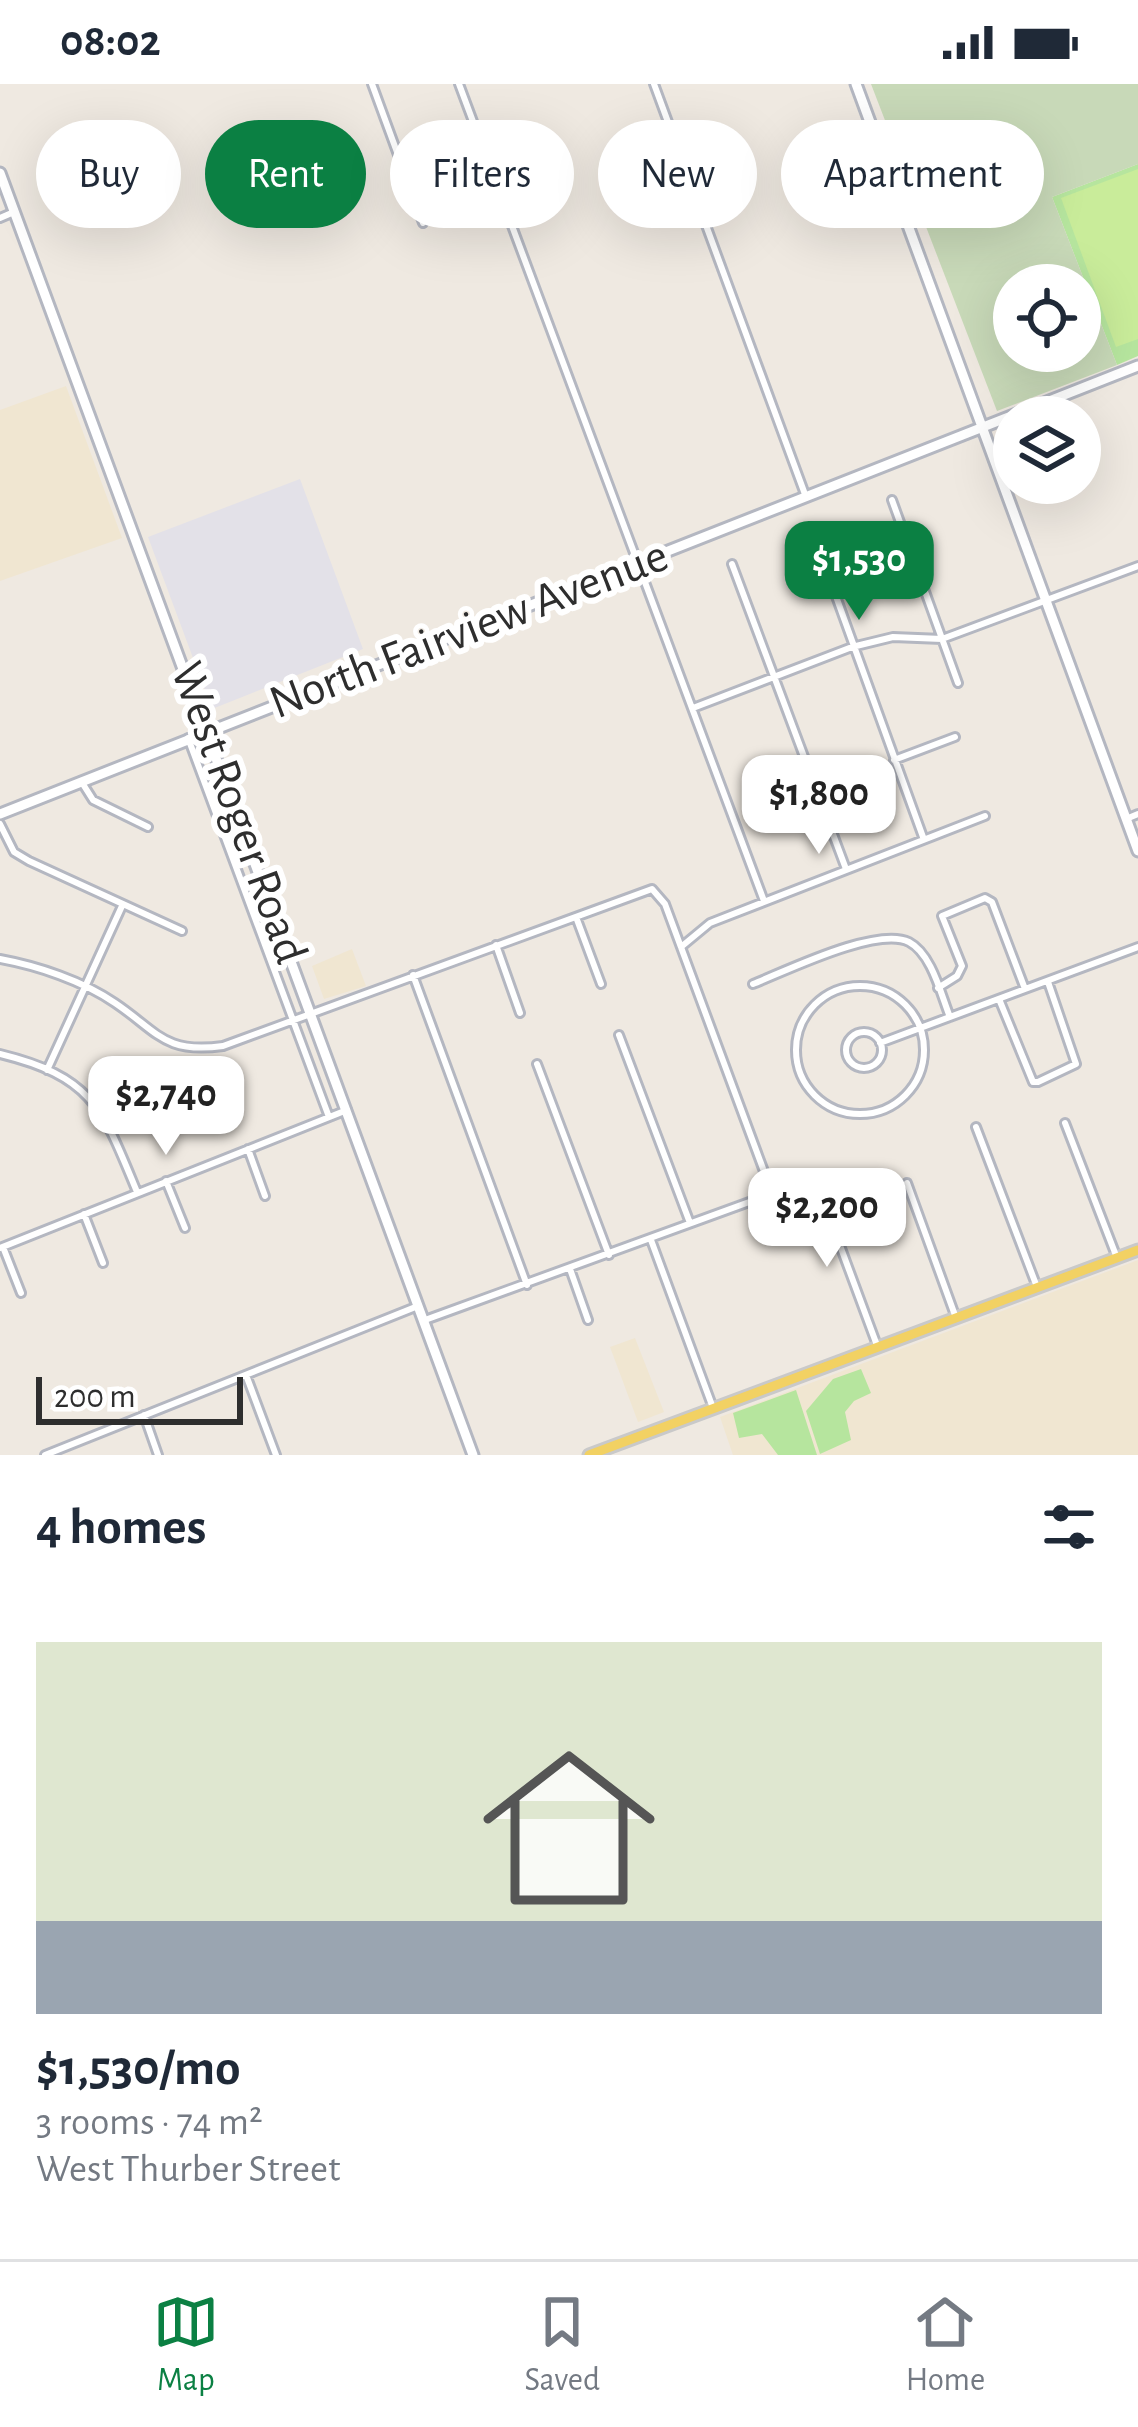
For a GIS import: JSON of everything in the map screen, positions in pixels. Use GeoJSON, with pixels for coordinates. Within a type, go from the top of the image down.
{"type":"FeatureCollection","features":[{"type":"Feature","properties":{"kind":"main road"},"geometry":{"type":"LineString","coordinates":[[589,1455],[1138,1250]]}},
{"type":"Feature","properties":{"kind":"street"},"geometry":{"type":"LineString","coordinates":[[372,84],[390,133]]}},
{"type":"Feature","properties":{"kind":"street"},"geometry":{"type":"LineString","coordinates":[[460,84],[764,901]]}},
{"type":"Feature","properties":{"kind":"street"},"geometry":{"type":"LineString","coordinates":[[654,84],[807,500]]}},
{"type":"Feature","properties":{"kind":"street"},"geometry":{"type":"LineString","coordinates":[[856,84],[1138,851]]}},
{"type":"Feature","properties":{"kind":"street","name":"West Roger Road"},"geometry":{"type":"LineString","coordinates":[[0,173],[473,1455]]}},
{"type":"Feature","properties":{"kind":"street"},"geometry":{"type":"LineString","coordinates":[[0,218],[14,212]]}},
{"type":"Feature","properties":{"kind":"street","name":"North Fairview Avenue"},"geometry":{"type":"LineString","coordinates":[[0,814],[1138,366]]}},
{"type":"Feature","properties":{"kind":"street"},"geometry":{"type":"LineString","coordinates":[[892,500],[958,683]]}},
{"type":"Feature","properties":{"kind":"street"},"geometry":{"type":"LineString","coordinates":[[812,530],[924,839]]}},
{"type":"Feature","properties":{"kind":"street"},"geometry":{"type":"LineString","coordinates":[[732,564],[846,868]]}},
{"type":"Feature","properties":{"kind":"street"},"geometry":{"type":"LineString","coordinates":[[693,708],[852,646],[893,637],[942,639],[1138,566]]}},
{"type":"Feature","properties":{"kind":"street"},"geometry":{"type":"LineString","coordinates":[[894,760],[955,737]]}},
{"type":"Feature","properties":{"kind":"street","name":"West Roger Road"},"geometry":{"type":"LineString","coordinates":[[188,738],[328,1117]]}},
{"type":"Feature","properties":{"kind":"street"},"geometry":{"type":"LineString","coordinates":[[81,781],[93,800],[148,827]]}},
{"type":"Feature","properties":{"kind":"street"},"geometry":{"type":"LineString","coordinates":[[1126,819],[1138,814]]}},
{"type":"Feature","properties":{"kind":"street"},"geometry":{"type":"LineString","coordinates":[[680,947],[710,923],[985,816]]}},
{"type":"Feature","properties":{"kind":"street"},"geometry":{"type":"LineString","coordinates":[[0,824],[14,852],[182,931]]}},
{"type":"Feature","properties":{"kind":"street"},"geometry":{"type":"LineString","coordinates":[[0,959],[84,988],[179,1047],[223,1046],[656,888],[772,1193]]}},
{"type":"Feature","properties":{"kind":"street"},"geometry":{"type":"LineString","coordinates":[[938,988],[957,976],[962,966],[942,916],[985,898],[992,902],[1025,989]]}},
{"type":"Feature","properties":{"kind":"street"},"geometry":{"type":"LineString","coordinates":[[47,1070],[122,906]]}},
{"type":"Feature","properties":{"kind":"street"},"geometry":{"type":"LineString","coordinates":[[575,917],[601,984]]}},
{"type":"Feature","properties":{"kind":"street"},"geometry":{"type":"LineString","coordinates":[[753,984],[886,938],[909,942],[924,958],[950,1017]]}},
{"type":"Feature","properties":{"kind":"street"},"geometry":{"type":"LineString","coordinates":[[496,945],[520,1013]]}},
{"type":"Feature","properties":{"kind":"street"},"geometry":{"type":"LineString","coordinates":[[880,1043],[1138,947]]}},
{"type":"Feature","properties":{"kind":"street"},"geometry":{"type":"LineString","coordinates":[[413,975],[527,1285]]}},
{"type":"Feature","properties":{"kind":"street"},"geometry":{"type":"LineString","coordinates":[[999,999],[1033,1082],[1057,1076],[1076,1060],[1048,981]]}},
{"type":"Feature","properties":{"kind":"street"},"geometry":{"type":"LineString","coordinates":[[851,986],[880,988],[897,996],[921,1027],[924,1060],[918,1077],[908,1093],[884,1110],[866,1114],[836,1110],[814,1096],[802,1077],[797,1037],[804,1019],[831,993],[851,986]]}},
{"type":"Feature","properties":{"kind":"street"},"geometry":{"type":"LineString","coordinates":[[858,1033],[869,1033],[880,1043],[881,1053],[872,1065],[858,1066],[847,1055],[850,1040],[858,1033]]}},
{"type":"Feature","properties":{"kind":"street"},"geometry":{"type":"LineString","coordinates":[[619,1035],[690,1224]]}},
{"type":"Feature","properties":{"kind":"street"},"geometry":{"type":"LineString","coordinates":[[177,1060],[179,1047]]}},
{"type":"Feature","properties":{"kind":"street"},"geometry":{"type":"LineString","coordinates":[[0,1054],[47,1070],[88,1094],[105,1113],[137,1192]]}},
{"type":"Feature","properties":{"kind":"street"},"geometry":{"type":"LineString","coordinates":[[537,1064],[609,1255]]}},
{"type":"Feature","properties":{"kind":"street"},"geometry":{"type":"LineString","coordinates":[[22,1294],[2,1247],[347,1110]]}},
{"type":"Feature","properties":{"kind":"street"},"geometry":{"type":"LineString","coordinates":[[1065,1124],[1117,1258]]}},
{"type":"Feature","properties":{"kind":"street"},"geometry":{"type":"LineString","coordinates":[[976,1127],[1037,1287]]}},
{"type":"Feature","properties":{"kind":"street"},"geometry":{"type":"LineString","coordinates":[[248,1149],[265,1196]]}},
{"type":"Feature","properties":{"kind":"street"},"geometry":{"type":"LineString","coordinates":[[424,1321],[815,1178],[878,1348]]}},
{"type":"Feature","properties":{"kind":"street"},"geometry":{"type":"LineString","coordinates":[[166,1181],[185,1228]]}},
{"type":"Feature","properties":{"kind":"street"},"geometry":{"type":"LineString","coordinates":[[907,1183],[956,1318]]}},
{"type":"Feature","properties":{"kind":"street"},"geometry":{"type":"LineString","coordinates":[[84,1214],[103,1263]]}},
{"type":"Feature","properties":{"kind":"street"},"geometry":{"type":"LineString","coordinates":[[650,1240],[713,1408]]}},
{"type":"Feature","properties":{"kind":"street"},"geometry":{"type":"LineString","coordinates":[[570,1269],[588,1320]]}},
{"type":"Feature","properties":{"kind":"street"},"geometry":{"type":"LineString","coordinates":[[45,1455],[418,1306]]}},
{"type":"Feature","properties":{"kind":"street"},"geometry":{"type":"LineString","coordinates":[[246,1375],[276,1455]]}},
{"type":"Feature","properties":{"kind":"street"},"geometry":{"type":"LineString","coordinates":[[144,1415],[158,1455]]}},
{"type":"Feature","properties":{"kind":"shaded area"},"geometry":{"type":"Polygon","coordinates":[[[66,386],[122,538],[0,581],[0,410],[66,386]]]}},
{"type":"Feature","properties":{"kind":"shaded area"},"geometry":{"type":"Polygon","coordinates":[[[300,479],[363,649],[212,709],[148,537],[300,479]]]}},
{"type":"Feature","properties":{"kind":"shaded area"},"geometry":{"type":"Polygon","coordinates":[[[352,949],[366,986],[324,999],[312,966],[352,949]]]}},
{"type":"Feature","properties":{"kind":"shaded area"},"geometry":{"type":"Polygon","coordinates":[[[1138,1260],[1138,1455],[733,1455],[720,1417],[1138,1260]]]}},
{"type":"Feature","properties":{"kind":"shaded area"},"geometry":{"type":"Polygon","coordinates":[[[635,1338],[664,1412],[638,1422],[610,1347],[635,1338]]]}},
{"type":"Feature","properties":{"kind":"green space"},"geometry":{"type":"Polygon","coordinates":[[[871,84],[1138,84],[1138,164],[1052,197],[1078,264],[993,264],[993,372],[1099,372],[1036,396],[993,396],[993,401],[926,228],[1044,228],[1044,120],[885,120],[871,84]]]}},
{"type":"Feature","properties":{"kind":"green space"},"geometry":{"type":"Polygon","coordinates":[[[1138,164],[1138,356],[1117,365],[1101,324],[1101,264],[1078,264],[1052,197],[1138,164]]]}},
{"type":"Feature","properties":{"kind":"green space"},"geometry":{"type":"Polygon","coordinates":[[[1138,169],[1138,339],[1116,347],[1101,306],[1101,264],[1085,264],[1061,198],[1138,169]]]}},
{"type":"Feature","properties":{"kind":"green space"},"geometry":{"type":"Polygon","coordinates":[[[1101,324],[1117,365],[1101,371],[1101,324]]]}},
{"type":"Feature","properties":{"kind":"green space"},"geometry":{"type":"Polygon","coordinates":[[[861,1369],[871,1393],[845,1412],[851,1440],[820,1454],[806,1411],[833,1379],[861,1369]]]}},
{"type":"Feature","properties":{"kind":"green space"},"geometry":{"type":"Polygon","coordinates":[[[796,1390],[817,1455],[778,1455],[762,1434],[739,1438],[733,1413],[796,1390]]]}}]}
